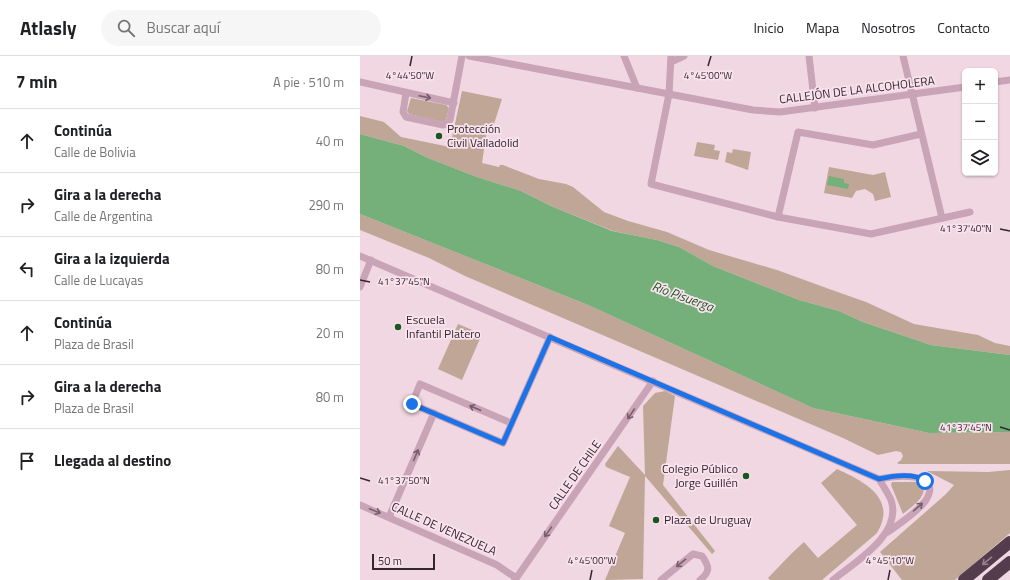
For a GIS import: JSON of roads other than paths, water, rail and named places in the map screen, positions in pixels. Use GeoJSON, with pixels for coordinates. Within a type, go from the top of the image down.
{"type":"FeatureCollection","features":[{"type":"Feature","properties":{"kind":"highway"},"geometry":{"type":"LineString","coordinates":[[964,580],[1010,542]]}},
{"type":"Feature","properties":{"kind":"highway"},"geometry":{"type":"LineString","coordinates":[[988,580],[1010,562]]}},
{"type":"Feature","properties":{"kind":"street"},"geometry":{"type":"LineString","coordinates":[[406,93],[403,112],[406,116],[412,119],[443,125],[447,124],[450,120],[454,103],[462,56]]}},
{"type":"Feature","properties":{"kind":"street","name":"CALLEJÓN DE LA ALCOHOLERA"},"geometry":{"type":"LineString","coordinates":[[469,56],[752,110],[780,112],[962,87]]}},
{"type":"Feature","properties":{"kind":"street"},"geometry":{"type":"LineString","coordinates":[[624,56],[637,88]]}},
{"type":"Feature","properties":{"kind":"street"},"geometry":{"type":"LineString","coordinates":[[684,56],[671,59],[669,94],[651,184],[778,217],[871,234],[970,212]]}},
{"type":"Feature","properties":{"kind":"street"},"geometry":{"type":"LineString","coordinates":[[809,56],[815,108]]}},
{"type":"Feature","properties":{"kind":"street"},"geometry":{"type":"LineString","coordinates":[[903,56],[942,218]]}},
{"type":"Feature","properties":{"kind":"street"},"geometry":{"type":"LineString","coordinates":[[998,82],[1010,80]]}},
{"type":"Feature","properties":{"kind":"street"},"geometry":{"type":"LineString","coordinates":[[360,82],[454,103]]}},
{"type":"Feature","properties":{"kind":"street"},"geometry":{"type":"LineString","coordinates":[[778,217],[798,132],[873,145],[921,134]]}},
{"type":"Feature","properties":{"kind":"street"},"geometry":{"type":"LineString","coordinates":[[360,256],[879,479],[907,476],[920,477],[925,481],[928,488],[925,501],[833,580]]}},
{"type":"Feature","properties":{"kind":"street"},"geometry":{"type":"LineString","coordinates":[[360,287],[371,260]]}},
{"type":"Feature","properties":{"kind":"street"},"geometry":{"type":"LineString","coordinates":[[511,423],[420,384],[412,404],[503,443],[550,337]]}},
{"type":"Feature","properties":{"kind":"street","name":"CALLE DE CHILE"},"geometry":{"type":"LineString","coordinates":[[515,579],[653,382]]}},
{"type":"Feature","properties":{"kind":"street"},"geometry":{"type":"LineString","coordinates":[[389,517],[434,413]]}},
{"type":"Feature","properties":{"kind":"street"},"geometry":{"type":"LineString","coordinates":[[879,479],[891,500],[893,513],[888,532]]}},
{"type":"Feature","properties":{"kind":"street","name":"CALLE DE VENEZUELA"},"geometry":{"type":"LineString","coordinates":[[360,505],[497,565],[515,579]]}},
{"type":"Feature","properties":{"kind":"street"},"geometry":{"type":"LineString","coordinates":[[661,580],[693,554],[702,556],[708,565],[708,570],[700,580]]}},
{"type":"Feature","properties":{"kind":"water","name":"Río Pisuerga"},"geometry":{"type":"Polygon","coordinates":[[[360,134],[404,146],[428,158],[477,177],[521,191],[551,206],[612,231],[657,240],[679,247],[713,266],[799,300],[839,311],[863,322],[931,345],[1010,355],[1010,432],[929,433],[813,408],[588,305],[360,214],[360,134]]]}},
{"type":"Feature","properties":{"kind":"water"},"geometry":{"type":"Polygon","coordinates":[[[829,176],[844,179],[844,183],[849,184],[848,189],[827,185],[829,176]]]}},
{"type":"Feature","properties":{"kind":"place","name":"Protección Civil Valladolid"},"geometry":{"type":"Point","coordinates":[439,136]}},
{"type":"Feature","properties":{"kind":"place","name":"Escuela Infantil Platero"},"geometry":{"type":"Point","coordinates":[398,327]}},
{"type":"Feature","properties":{"kind":"place","name":"Colegio Público Jorge Guillén"},"geometry":{"type":"Point","coordinates":[746,476]}},
{"type":"Feature","properties":{"kind":"place","name":"Plaza de Uruguay"},"geometry":{"type":"Point","coordinates":[656,520]}}]}
